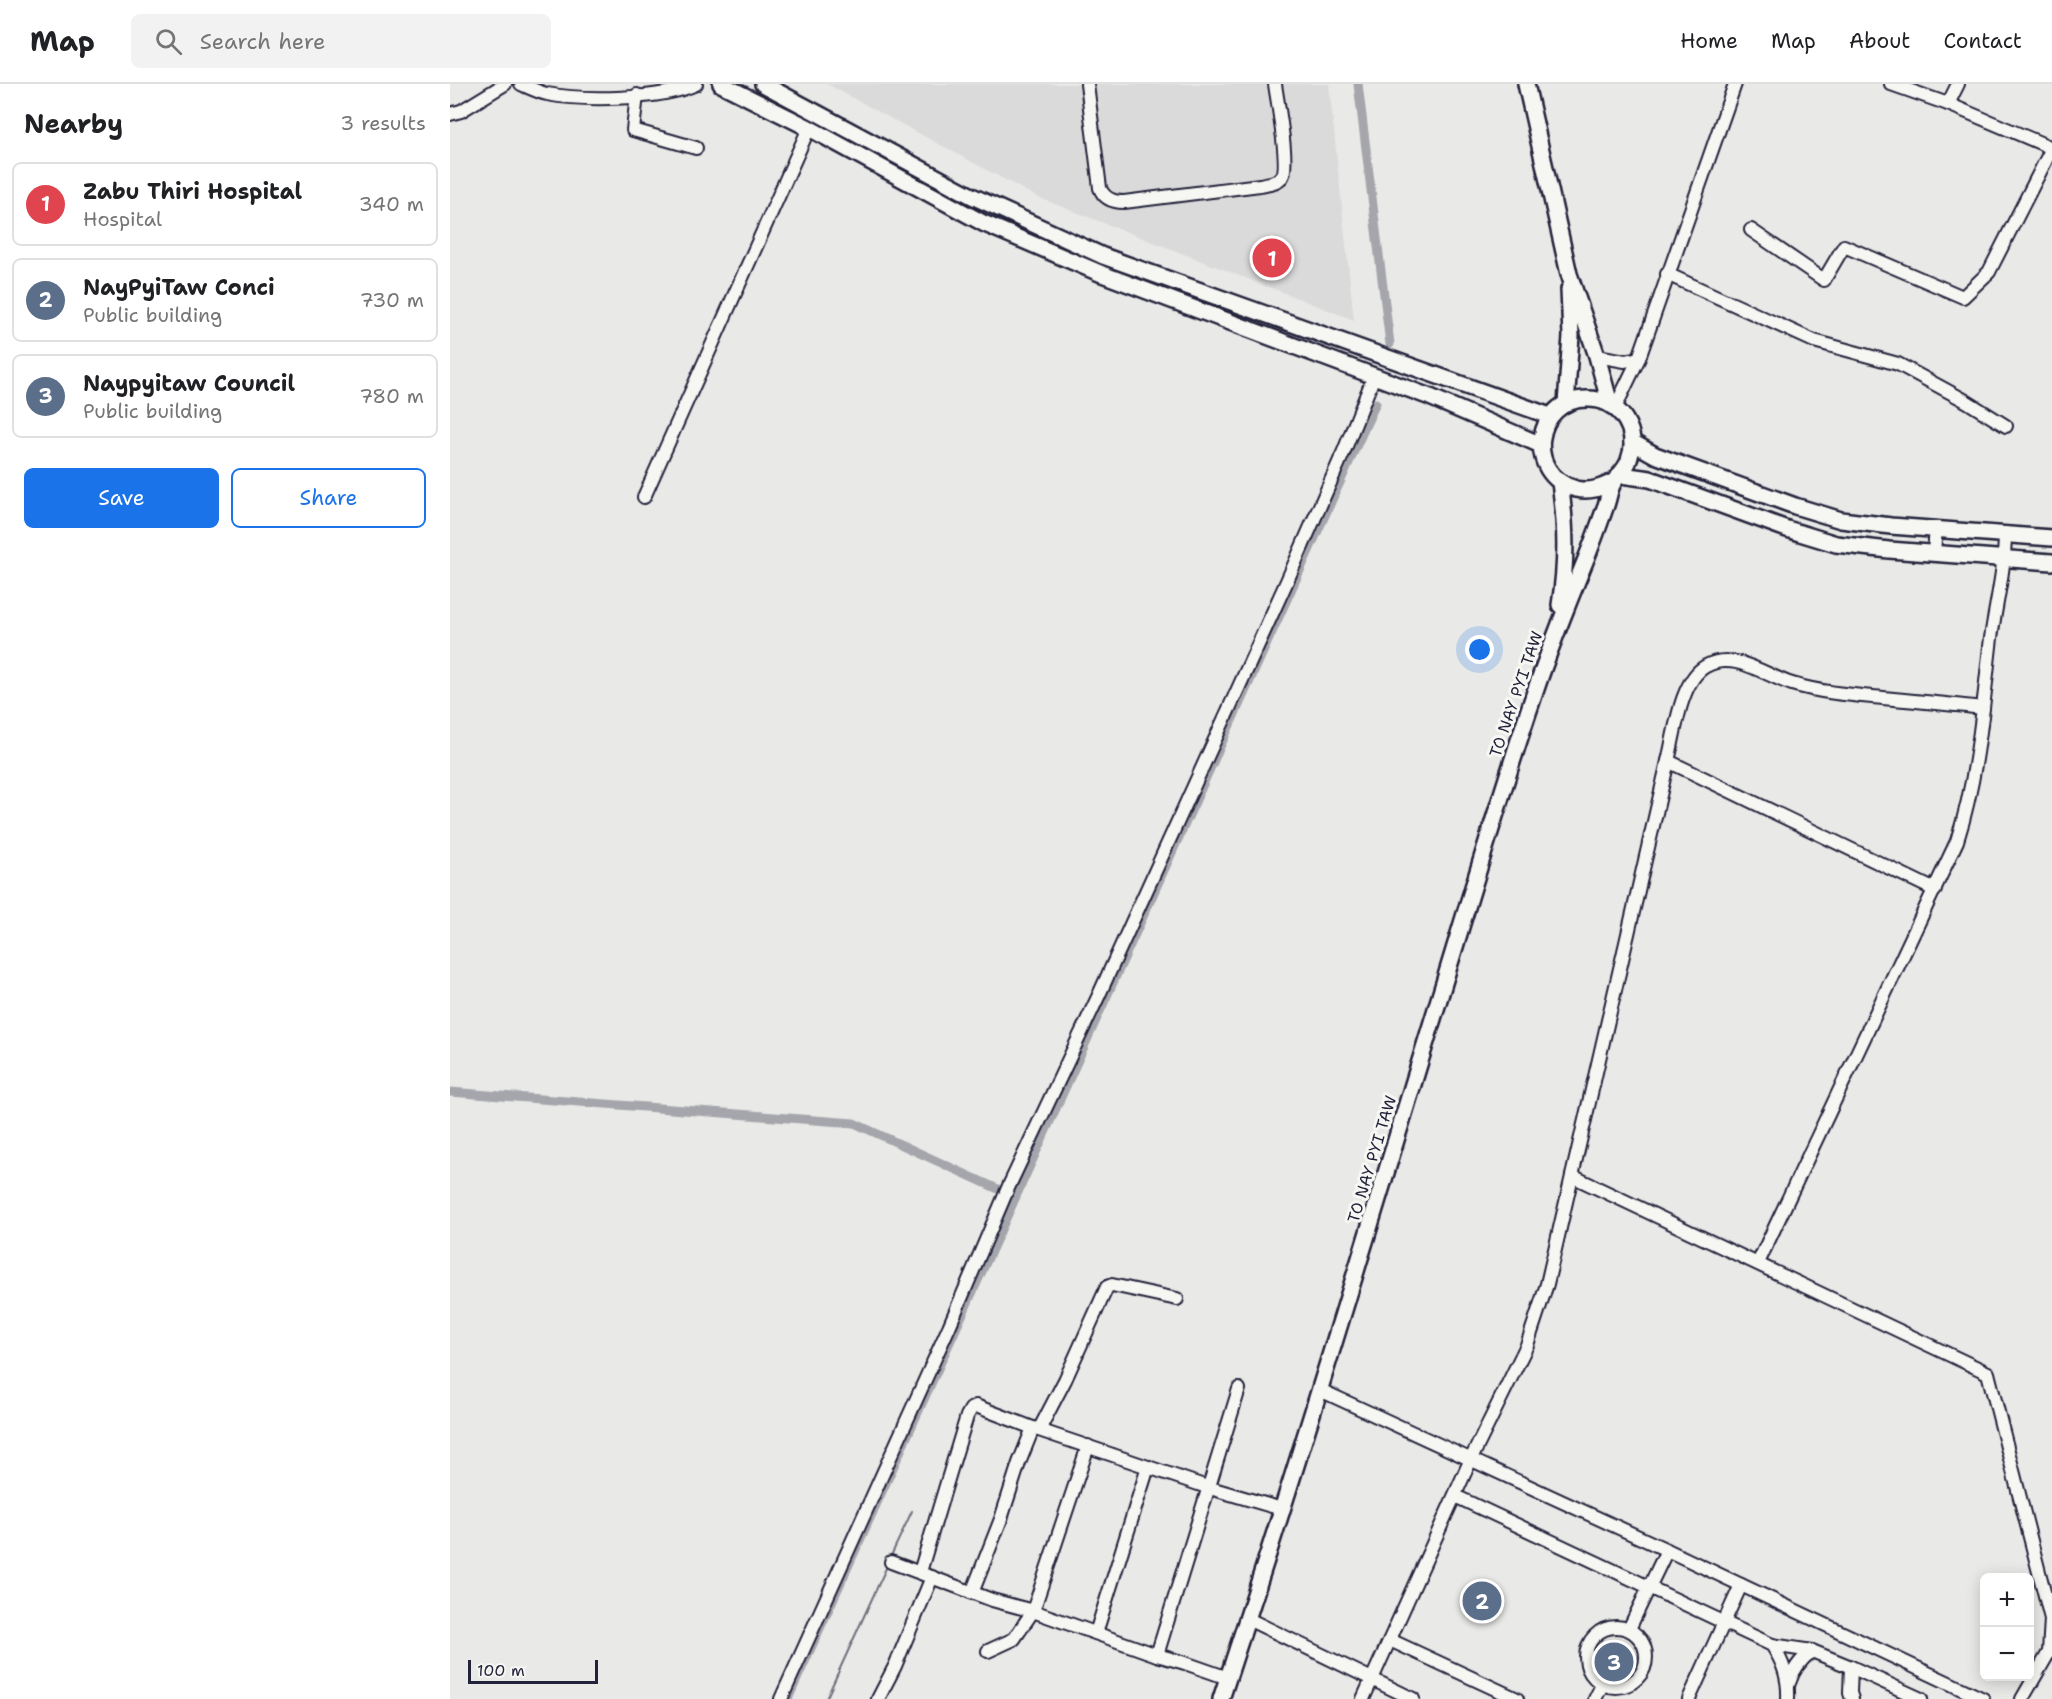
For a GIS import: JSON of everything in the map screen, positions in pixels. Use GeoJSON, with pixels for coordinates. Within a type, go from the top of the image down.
{"type":"FeatureCollection","features":[{"type":"Feature","properties":{"kind":"main road"},"geometry":{"type":"LineString","coordinates":[[721,84],[809,128],[983,223],[1102,274],[1374,376],[1478,417],[1541,445]]}},
{"type":"Feature","properties":{"kind":"main road"},"geometry":{"type":"LineString","coordinates":[[763,84],[972,196],[1103,256],[1550,416]]}},
{"type":"Feature","properties":{"kind":"main road"},"geometry":{"type":"LineString","coordinates":[[1526,84],[1569,273],[1613,406],[1627,422],[1632,442],[1631,454],[1617,478],[1586,560],[1556,629]]}},
{"type":"Feature","properties":{"kind":"main road"},"geometry":{"type":"LineString","coordinates":[[1566,404],[1571,336],[1569,273]]}},
{"type":"Feature","properties":{"kind":"main road"},"geometry":{"type":"LineString","coordinates":[[1613,406],[1594,399],[1580,399],[1566,404],[1550,416],[1544,427],[1541,445],[1546,465],[1560,482],[1572,488],[1586,490],[1600,488],[1617,478],[1650,480],[1836,544],[2052,562]]}},
{"type":"Feature","properties":{"kind":"main road"},"geometry":{"type":"LineString","coordinates":[[1632,442],[1655,455],[1794,506],[1841,520],[2052,538]]}},
{"type":"Feature","properties":{"kind":"main road"},"geometry":{"type":"LineString","coordinates":[[1556,629],[1566,549],[1566,527],[1560,482]]}},
{"type":"Feature","properties":{"kind":"main road","name":"TO NAY PYI TAW"},"geometry":{"type":"LineString","coordinates":[[1221,1699],[1320,1390],[1508,772],[1556,629]]}},
{"type":"Feature","properties":{"kind":"street"},"geometry":{"type":"LineString","coordinates":[[450,114],[461,111],[505,84]]}},
{"type":"Feature","properties":{"kind":"street"},"geometry":{"type":"LineString","coordinates":[[521,84],[548,94],[582,98],[637,95],[681,89],[696,84]]}},
{"type":"Feature","properties":{"kind":"street"},"geometry":{"type":"LineString","coordinates":[[1087,84],[1100,188],[1103,195],[1109,199],[1124,202],[1260,185],[1278,180],[1284,172],[1285,159],[1275,84]]}},
{"type":"Feature","properties":{"kind":"street"},"geometry":{"type":"LineString","coordinates":[[1613,406],[1639,358],[1735,84]]}},
{"type":"Feature","properties":{"kind":"street"},"geometry":{"type":"LineString","coordinates":[[1751,230],[1824,280],[1844,246],[1963,297],[1989,272],[2052,148],[1948,104],[1891,84]]}},
{"type":"Feature","properties":{"kind":"street"},"geometry":{"type":"LineString","coordinates":[[1948,104],[1958,84]]}},
{"type":"Feature","properties":{"kind":"street"},"geometry":{"type":"LineString","coordinates":[[637,95],[633,130],[696,148]]}},
{"type":"Feature","properties":{"kind":"street"},"geometry":{"type":"LineString","coordinates":[[644,497],[809,128]]}},
{"type":"Feature","properties":{"kind":"street"},"geometry":{"type":"LineString","coordinates":[[1667,274],[1814,341],[1898,364],[2006,426]]}},
{"type":"Feature","properties":{"kind":"street"},"geometry":{"type":"LineString","coordinates":[[1597,356],[1625,361],[1639,358]]}},
{"type":"Feature","properties":{"kind":"street"},"geometry":{"type":"LineString","coordinates":[[781,1699],[944,1338],[1007,1191],[1098,997],[1287,580],[1344,451],[1374,376]]}},
{"type":"Feature","properties":{"kind":"street"},"geometry":{"type":"LineString","coordinates":[[1934,552],[1936,528]]}},
{"type":"Feature","properties":{"kind":"street"},"geometry":{"type":"LineString","coordinates":[[1758,1263],[1957,841],[1966,814],[1983,708],[2005,559],[2005,533]]}},
{"type":"Feature","properties":{"kind":"street"},"geometry":{"type":"LineString","coordinates":[[1363,1699],[1471,1460],[1527,1345],[1547,1284],[1668,760],[1685,691],[1693,677],[1704,666],[1717,661],[1743,664],[1790,684],[1822,692],[1983,708]]}},
{"type":"Feature","properties":{"kind":"street"},"geometry":{"type":"LineString","coordinates":[[1668,760],[1935,890]]}},
{"type":"Feature","properties":{"kind":"street"},"geometry":{"type":"LineString","coordinates":[[1572,1176],[1988,1373],[2051,1619],[2049,1652],[2022,1699]]}},
{"type":"Feature","properties":{"kind":"street"},"geometry":{"type":"LineString","coordinates":[[972,1593],[1001,1519],[1019,1462],[1065,1380],[1107,1287],[1112,1285],[1178,1299]]}},
{"type":"Feature","properties":{"kind":"street"},"geometry":{"type":"LineString","coordinates":[[1157,1655],[1239,1389]]}},
{"type":"Feature","properties":{"kind":"street"},"geometry":{"type":"LineString","coordinates":[[1320,1390],[1983,1699]]}},
{"type":"Feature","properties":{"kind":"street"},"geometry":{"type":"LineString","coordinates":[[878,1699],[915,1622],[971,1409],[980,1406],[1036,1429],[1210,1488],[1282,1509]]}},
{"type":"Feature","properties":{"kind":"street"},"geometry":{"type":"LineString","coordinates":[[988,1651],[1014,1639],[1033,1611],[1088,1446]]}},
{"type":"Feature","properties":{"kind":"street"},"geometry":{"type":"LineString","coordinates":[[1096,1633],[1148,1467]]}},
{"type":"Feature","properties":{"kind":"street"},"geometry":{"type":"LineString","coordinates":[[1455,1496],[1772,1645],[1812,1651],[1851,1667],[1899,1695],[1921,1699]]}},
{"type":"Feature","properties":{"kind":"street"},"geometry":{"type":"LineString","coordinates":[[1629,1629],[1667,1550]]}},
{"type":"Feature","properties":{"kind":"street"},"geometry":{"type":"LineString","coordinates":[[891,1562],[972,1593],[1033,1611],[1228,1678]]}},
{"type":"Feature","properties":{"kind":"street"},"geometry":{"type":"LineString","coordinates":[[1689,1699],[1741,1585]]}},
{"type":"Feature","properties":{"kind":"street"},"geometry":{"type":"LineString","coordinates":[[1248,1619],[1413,1699]]}},
{"type":"Feature","properties":{"kind":"street"},"geometry":{"type":"LineString","coordinates":[[1619,1626],[1629,1629],[1637,1634],[1646,1653],[1646,1664],[1641,1675],[1623,1687],[1613,1688],[1602,1685],[1587,1668],[1585,1658],[1587,1647],[1598,1632],[1608,1627],[1619,1626]]}},
{"type":"Feature","properties":{"kind":"street"},"geometry":{"type":"LineString","coordinates":[[1390,1640],[1517,1699]]}},
{"type":"Feature","properties":{"kind":"street"},"geometry":{"type":"LineString","coordinates":[[1772,1645],[1780,1658],[1789,1683]]}},
{"type":"Feature","properties":{"kind":"street"},"geometry":{"type":"LineString","coordinates":[[1788,1699],[1792,1672],[1812,1651]]}},
{"type":"Feature","properties":{"kind":"street"},"geometry":{"type":"LineString","coordinates":[[1851,1667],[1850,1693],[1852,1699]]}},
{"type":"Feature","properties":{"kind":"street"},"geometry":{"type":"LineString","coordinates":[[1595,1699],[1602,1685]]}},
{"type":"Feature","properties":{"kind":"shaded area"},"geometry":{"type":"Polygon","coordinates":[[[827,84],[1329,84],[1354,320],[1037,197],[827,84]]]}},
{"type":"Feature","properties":{"kind":"waterway"},"geometry":{"type":"LineString","coordinates":[[1358,84],[1390,344]]}},
{"type":"Feature","properties":{"kind":"waterway"},"geometry":{"type":"LineString","coordinates":[[788,1699],[1376,403]]}},
{"type":"Feature","properties":{"kind":"waterway"},"geometry":{"type":"LineString","coordinates":[[450,1092],[854,1123],[1011,1195]]}},
{"type":"Feature","properties":{"kind":"waterway"},"geometry":{"type":"LineString","coordinates":[[890,1558],[912,1511]]}},
{"type":"Feature","properties":{"kind":"waterway"},"geometry":{"type":"LineString","coordinates":[[826,1699],[887,1566]]}},
{"type":"Feature","properties":{"kind":"place","name":"Zabu Thiri Hospital"},"geometry":{"type":"Point","coordinates":[1272,258]}},
{"type":"Feature","properties":{"kind":"place","name":"NayPyiTaw Conci"},"geometry":{"type":"Point","coordinates":[1482,1601]}},
{"type":"Feature","properties":{"kind":"place","name":"Naypyitaw Council"},"geometry":{"type":"Point","coordinates":[1614,1662]}}]}
